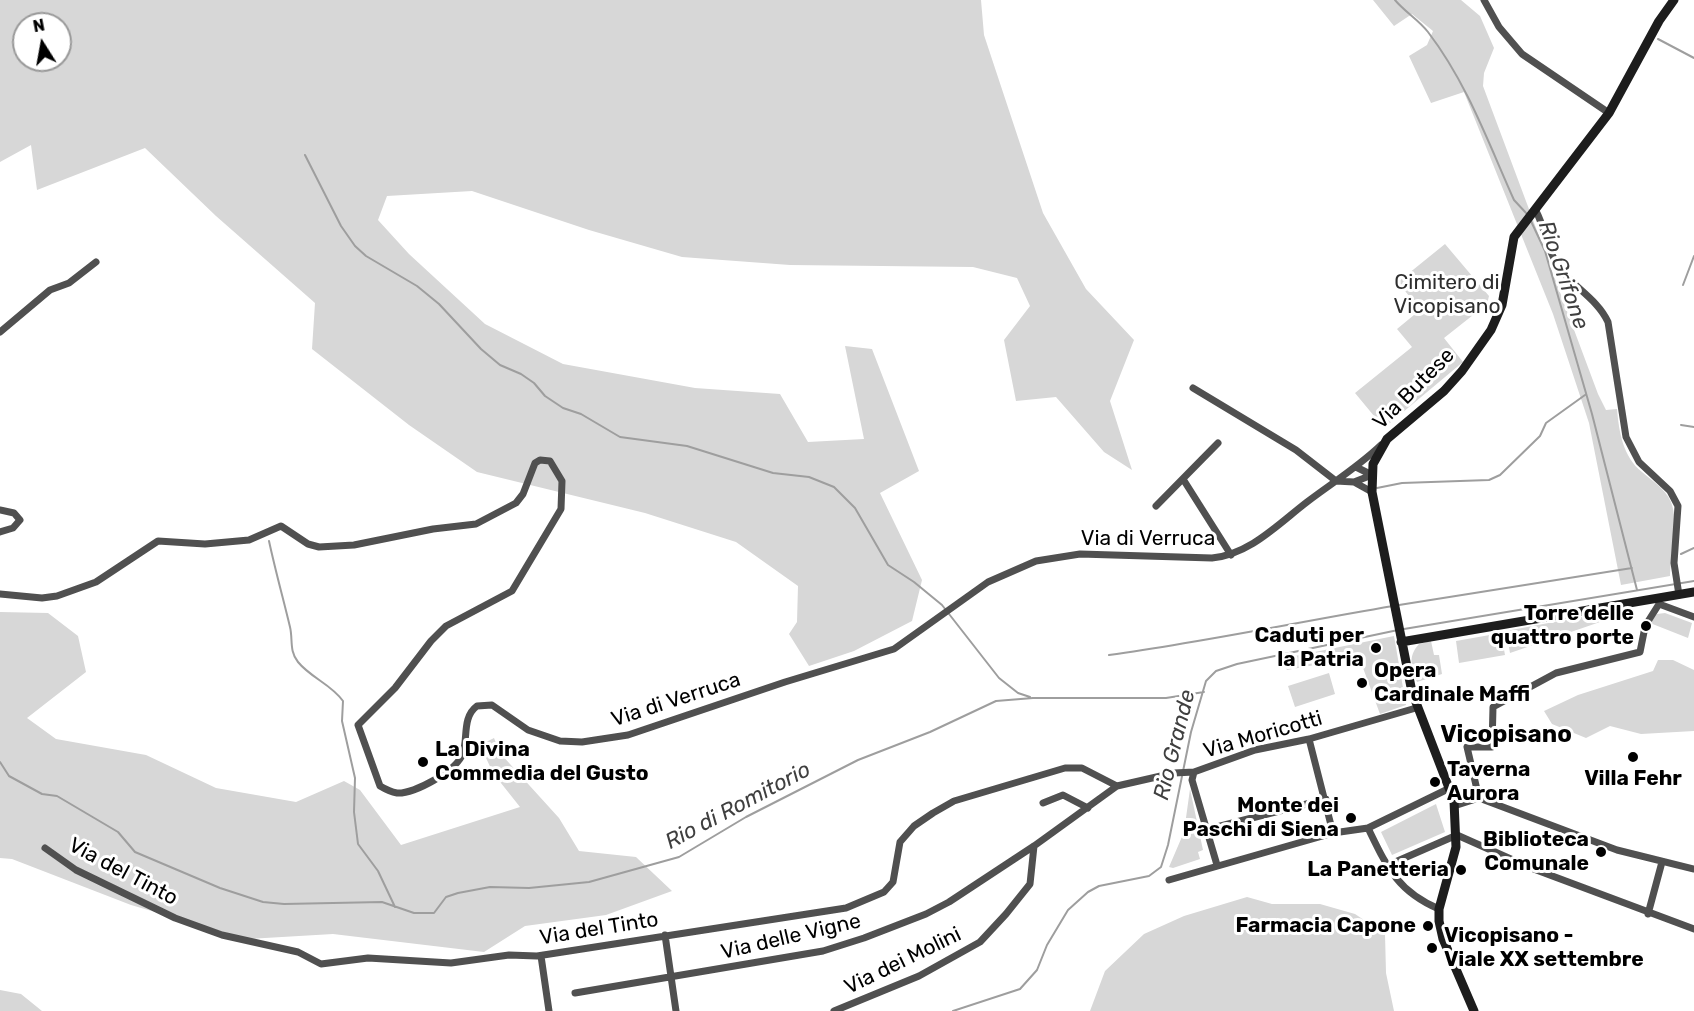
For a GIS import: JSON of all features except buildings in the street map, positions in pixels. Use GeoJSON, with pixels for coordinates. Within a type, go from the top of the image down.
{"type":"FeatureCollection","features":[{"type":"Feature","properties":{"kind":"street"},"geometry":{"type":"LineString","coordinates":[[1484,0],[1499,27],[1522,54],[1609,113]]}},
{"type":"Feature","properties":{"kind":"street","name":"Via Butese"},"geometry":{"type":"LineString","coordinates":[[1439,909],[1454,859],[1457,835],[1454,806],[1450,788],[1416,708],[1400,638],[1372,492],[1372,476],[1377,454],[1387,439],[1444,391],[1491,330],[1502,305],[1513,241],[1609,113],[1659,21],[1674,0]]}},
{"type":"Feature","properties":{"kind":"street"},"geometry":{"type":"LineString","coordinates":[[1536,211],[1544,225],[1552,256],[1561,271],[1599,308],[1608,322],[1626,437],[1639,462],[1671,491],[1678,506],[1676,574],[1678,591]]}},
{"type":"Feature","properties":{"kind":"street"},"geometry":{"type":"LineString","coordinates":[[0,332],[51,290],[69,284],[96,262]]}},
{"type":"Feature","properties":{"kind":"street"},"geometry":{"type":"LineString","coordinates":[[1192,388],[1296,450],[1336,481],[1354,482],[1372,476]]}},
{"type":"Feature","properties":{"kind":"street","name":"Via di Verruca"},"geometry":{"type":"LineString","coordinates":[[0,594],[42,598],[72,591],[113,573],[158,541],[205,544],[249,540],[281,526],[308,544],[333,547],[389,539],[433,529],[476,524],[516,503],[523,494],[535,463],[540,460],[550,461],[560,474],[562,481],[561,509],[532,562],[512,591],[446,626],[430,641],[395,688],[358,725],[380,786],[395,793],[419,788],[458,762],[463,754],[469,715],[477,706],[492,705],[519,725],[548,738],[582,742],[606,739],[650,729],[785,682],[894,649],[998,577],[1048,558],[1080,554],[1196,558],[1231,555],[1254,543],[1356,467],[1387,439]]}},
{"type":"Feature","properties":{"kind":"street"},"geometry":{"type":"LineString","coordinates":[[1156,506],[1218,443]]}},
{"type":"Feature","properties":{"kind":"street"},"geometry":{"type":"LineString","coordinates":[[1356,467],[1372,476]]}},
{"type":"Feature","properties":{"kind":"street"},"geometry":{"type":"LineString","coordinates":[[1183,479],[1231,555]]}},
{"type":"Feature","properties":{"kind":"street"},"geometry":{"type":"LineString","coordinates":[[1354,482],[1372,492]]}},
{"type":"Feature","properties":{"kind":"street"},"geometry":{"type":"LineString","coordinates":[[0,510],[14,513],[20,520],[13,528],[0,532]]}},
{"type":"Feature","properties":{"kind":"street"},"geometry":{"type":"LineString","coordinates":[[1400,638],[1658,601],[1678,591],[1694,592]]}},
{"type":"Feature","properties":{"kind":"street"},"geometry":{"type":"LineString","coordinates":[[1658,601],[1694,617]]}},
{"type":"Feature","properties":{"kind":"street"},"geometry":{"type":"LineString","coordinates":[[1647,623],[1658,601]]}},
{"type":"Feature","properties":{"kind":"street"},"geometry":{"type":"LineString","coordinates":[[1479,798],[1467,747],[1491,747],[1493,707],[1556,673],[1640,652],[1644,632]]}},
{"type":"Feature","properties":{"kind":"street","name":"Via Moricotti"},"geometry":{"type":"LineString","coordinates":[[1117,786],[1176,772],[1192,772],[1255,750],[1309,739],[1416,708]]}},
{"type":"Feature","properties":{"kind":"street"},"geometry":{"type":"LineString","coordinates":[[1309,739],[1333,833]]}},
{"type":"Feature","properties":{"kind":"street","name":"Via del Tinto"},"geometry":{"type":"LineString","coordinates":[[45,848],[76,870],[175,918],[222,935],[298,952],[321,964],[368,958],[451,963],[508,955],[541,956],[846,908],[884,892],[893,882],[900,842],[914,826],[954,801],[1065,768],[1082,768],[1117,786]]}},
{"type":"Feature","properties":{"kind":"street"},"geometry":{"type":"LineString","coordinates":[[1192,772],[1205,830],[1217,866]]}},
{"type":"Feature","properties":{"kind":"street","name":"Via delle Vigne"},"geometry":{"type":"LineString","coordinates":[[575,993],[823,951],[905,924],[949,902],[1034,846],[1117,786]]}},
{"type":"Feature","properties":{"kind":"street"},"geometry":{"type":"LineString","coordinates":[[1169,880],[1333,833],[1368,828],[1450,788]]}},
{"type":"Feature","properties":{"kind":"street"},"geometry":{"type":"LineString","coordinates":[[1043,803],[1063,795],[1088,808]]}},
{"type":"Feature","properties":{"kind":"street"},"geometry":{"type":"LineString","coordinates":[[1454,806],[1479,798],[1596,843],[1662,862],[1694,868]]}},
{"type":"Feature","properties":{"kind":"street"},"geometry":{"type":"LineString","coordinates":[[1205,830],[1326,799]]}},
{"type":"Feature","properties":{"kind":"street"},"geometry":{"type":"LineString","coordinates":[[1368,828],[1386,866],[1411,895],[1439,909],[1443,939],[1474,1011]]}},
{"type":"Feature","properties":{"kind":"street"},"geometry":{"type":"LineString","coordinates":[[1386,866],[1457,835],[1502,856],[1648,914],[1694,929]]}},
{"type":"Feature","properties":{"kind":"street","name":"Via dei Molini"},"geometry":{"type":"LineString","coordinates":[[834,1011],[918,976],[980,942],[1030,884],[1034,846]]}},
{"type":"Feature","properties":{"kind":"street"},"geometry":{"type":"LineString","coordinates":[[1648,914],[1662,862]]}},
{"type":"Feature","properties":{"kind":"street"},"geometry":{"type":"LineString","coordinates":[[665,935],[676,1011]]}},
{"type":"Feature","properties":{"kind":"street"},"geometry":{"type":"LineString","coordinates":[[541,956],[549,1011]]}},
{"type":"Feature","properties":{"kind":"green space"},"geometry":{"type":"Polygon","coordinates":[[[0,0],[981,0],[984,35],[1043,213],[1086,289],[1134,340],[1110,401],[1132,470],[1104,452],[1056,397],[1016,401],[1004,340],[1030,306],[1017,278],[973,267],[790,265],[682,257],[589,230],[472,191],[387,196],[378,220],[409,254],[485,324],[563,364],[695,388],[780,394],[808,442],[864,439],[845,346],[872,349],[919,471],[880,493],[922,580],[912,621],[854,651],[809,666],[789,634],[797,622],[798,586],[736,542],[645,513],[477,472],[409,425],[312,349],[315,303],[216,216],[145,148],[37,190],[31,145],[0,162],[0,0]]]}},
{"type":"Feature","properties":{"kind":"green space"},"geometry":{"type":"Polygon","coordinates":[[[1373,0],[1461,0],[1480,16],[1494,48],[1484,73],[1483,86],[1598,394],[1606,410],[1617,409],[1621,435],[1630,459],[1662,489],[1671,502],[1674,528],[1670,576],[1621,585],[1589,423],[1553,314],[1464,92],[1431,103],[1409,56],[1427,45],[1433,31],[1412,14],[1394,26],[1373,0]]]}},
{"type":"Feature","properties":{"kind":"green space","name":"Cimitero di Vicopisano"},"geometry":{"type":"Polygon","coordinates":[[[1445,244],[1489,296],[1487,304],[1444,338],[1463,362],[1384,428],[1355,393],[1412,347],[1397,329],[1420,310],[1398,282],[1445,244]]]}},
{"type":"Feature","properties":{"kind":"green space"},"geometry":{"type":"Polygon","coordinates":[[[1628,608],[1629,612],[1510,653],[1506,631],[1628,608]]]}},
{"type":"Feature","properties":{"kind":"green space"},"geometry":{"type":"Polygon","coordinates":[[[0,612],[48,613],[78,636],[86,672],[27,718],[56,739],[146,755],[216,788],[296,802],[344,781],[360,790],[401,845],[520,807],[493,773],[480,745],[494,738],[500,753],[559,818],[579,851],[636,857],[672,891],[606,915],[525,926],[484,952],[333,934],[248,939],[131,905],[12,859],[0,858],[0,612]]]}},
{"type":"Feature","properties":{"kind":"green space"},"geometry":{"type":"Polygon","coordinates":[[[1665,613],[1692,623],[1688,638],[1650,623],[1657,614],[1665,613]]]}},
{"type":"Feature","properties":{"kind":"green space"},"geometry":{"type":"Polygon","coordinates":[[[1501,633],[1505,655],[1459,663],[1456,641],[1501,633]]]}},
{"type":"Feature","properties":{"kind":"green space"},"geometry":{"type":"Polygon","coordinates":[[[1394,636],[1406,705],[1380,714],[1359,657],[1287,670],[1280,659],[1394,636]]]}},
{"type":"Feature","properties":{"kind":"green space"},"geometry":{"type":"Polygon","coordinates":[[[1431,641],[1434,655],[1439,655],[1442,674],[1417,682],[1412,667],[1413,653],[1419,644],[1431,641]]]}},
{"type":"Feature","properties":{"kind":"green space"},"geometry":{"type":"Polygon","coordinates":[[[1658,660],[1673,660],[1694,670],[1694,731],[1641,734],[1610,726],[1586,738],[1552,724],[1544,711],[1578,695],[1653,671],[1658,660]]]}},
{"type":"Feature","properties":{"kind":"green space"},"geometry":{"type":"Polygon","coordinates":[[[1329,673],[1335,694],[1295,707],[1288,686],[1329,673]]]}},
{"type":"Feature","properties":{"kind":"green space"},"geometry":{"type":"Polygon","coordinates":[[[1190,789],[1203,850],[1198,852],[1200,859],[1173,868],[1169,867],[1184,832],[1190,789]]]}},
{"type":"Feature","properties":{"kind":"green space"},"geometry":{"type":"Polygon","coordinates":[[[1436,804],[1445,832],[1392,855],[1381,832],[1436,804]]]}},
{"type":"Feature","properties":{"kind":"green space"},"geometry":{"type":"Polygon","coordinates":[[[1247,897],[1272,904],[1320,904],[1355,914],[1385,934],[1386,973],[1394,1011],[1090,1011],[1105,971],[1144,934],[1184,916],[1247,897]]]}},
{"type":"Feature","properties":{"kind":"green space"},"geometry":{"type":"Polygon","coordinates":[[[0,990],[21,994],[42,1011],[0,1011],[0,990]]]}},
{"type":"Feature","properties":{"kind":"waterway","name":"Rio Grifone"},"geometry":{"type":"LineString","coordinates":[[1395,0],[1424,28],[1442,51],[1476,113],[1514,200],[1527,214]]}},
{"type":"Feature","properties":{"kind":"waterway"},"geometry":{"type":"LineString","coordinates":[[1658,39],[1694,58]]}},
{"type":"Feature","properties":{"kind":"waterway"},"geometry":{"type":"LineString","coordinates":[[305,155],[341,226],[355,246],[366,256],[417,286],[439,304],[481,349],[500,365],[521,374],[534,383],[545,396],[563,408],[581,414],[620,437],[687,446],[773,473],[809,477],[834,487],[855,508],[888,565],[914,582],[942,605],[999,678],[1018,693],[1030,697]]}},
{"type":"Feature","properties":{"kind":"waterway","name":"Rio Grifone"},"geometry":{"type":"LineString","coordinates":[[1530,219],[1545,251],[1592,414],[1637,590]]}},
{"type":"Feature","properties":{"kind":"waterway"},"geometry":{"type":"LineString","coordinates":[[1683,285],[1694,256]]}},
{"type":"Feature","properties":{"kind":"waterway"},"geometry":{"type":"LineString","coordinates":[[1377,488],[1402,483],[1489,480],[1500,475],[1540,436],[1546,423],[1585,395]]}},
{"type":"Feature","properties":{"kind":"waterway"},"geometry":{"type":"LineString","coordinates":[[1681,425],[1694,427]]}},
{"type":"Feature","properties":{"kind":"waterway"},"geometry":{"type":"LineString","coordinates":[[269,541],[290,627],[295,658],[303,668],[333,690],[343,701],[342,721],[355,778],[354,812],[358,844],[378,871],[395,907]]}},
{"type":"Feature","properties":{"kind":"waterway"},"geometry":{"type":"LineString","coordinates":[[1681,554],[1694,548]]}},
{"type":"Feature","properties":{"kind":"waterway"},"geometry":{"type":"LineString","coordinates":[[1399,605],[1632,568]]}},
{"type":"Feature","properties":{"kind":"waterway","name":"Rio Grande"},"geometry":{"type":"LineString","coordinates":[[1404,629],[1694,581]]}},
{"type":"Feature","properties":{"kind":"waterway"},"geometry":{"type":"LineString","coordinates":[[1109,655],[1393,606]]}},
{"type":"Feature","properties":{"kind":"waterway","name":"Rio Grande"},"geometry":{"type":"LineString","coordinates":[[953,1011],[1020,989],[1037,970],[1047,945],[1068,910],[1088,892],[1099,886],[1149,876],[1161,867],[1168,845],[1191,732],[1206,681],[1216,671],[1237,664],[1398,630]]}},
{"type":"Feature","properties":{"kind":"waterway","name":"Rio di Romitorio"},"geometry":{"type":"LineString","coordinates":[[0,762],[9,776],[42,794],[57,796],[118,832],[135,852],[220,888],[263,902],[284,904],[382,902],[414,913],[434,913],[446,897],[458,893],[490,887],[529,888],[589,882],[679,857],[746,817],[858,760],[930,732],[996,701],[1033,698],[1166,698],[1204,692]]}},
{"type":"Feature","properties":{"kind":"tunnel"},"geometry":{"type":"LineString","coordinates":[[1646,626],[1650,627]]}},
{"type":"Feature","properties":{"kind":"place","name":"Torre delle quattro porte"},"geometry":{"type":"Point","coordinates":[1646,626]}},
{"type":"Feature","properties":{"kind":"place","name":"Caduti per la Patria"},"geometry":{"type":"Point","coordinates":[1376,648]}},
{"type":"Feature","properties":{"kind":"place","name":"Opera Cardinale Maffi"},"geometry":{"type":"Point","coordinates":[1362,683]}},
{"type":"Feature","properties":{"kind":"place","name":"Villa Fehr"},"geometry":{"type":"Point","coordinates":[1633,757]}},
{"type":"Feature","properties":{"kind":"place","name":"La Divina Commedia del Gusto"},"geometry":{"type":"Point","coordinates":[423,762]}},
{"type":"Feature","properties":{"kind":"place","name":"Taverna Aurora"},"geometry":{"type":"Point","coordinates":[1435,782]}},
{"type":"Feature","properties":{"kind":"place","name":"Monte dei Paschi di Siena"},"geometry":{"type":"Point","coordinates":[1351,818]}},
{"type":"Feature","properties":{"kind":"place","name":"Biblioteca Comunale"},"geometry":{"type":"Point","coordinates":[1601,852]}},
{"type":"Feature","properties":{"kind":"place","name":"La Panetteria"},"geometry":{"type":"Point","coordinates":[1461,870]}},
{"type":"Feature","properties":{"kind":"place","name":"Farmacia Capone"},"geometry":{"type":"Point","coordinates":[1428,926]}},
{"type":"Feature","properties":{"kind":"place","name":"Vicopisano - Viale XX settembre"},"geometry":{"type":"Point","coordinates":[1432,948]}},
{"type":"Feature","properties":{"kind":"district","name":"Vicopisano"},"geometry":{"type":"Point","coordinates":[1506,735]}}]}
